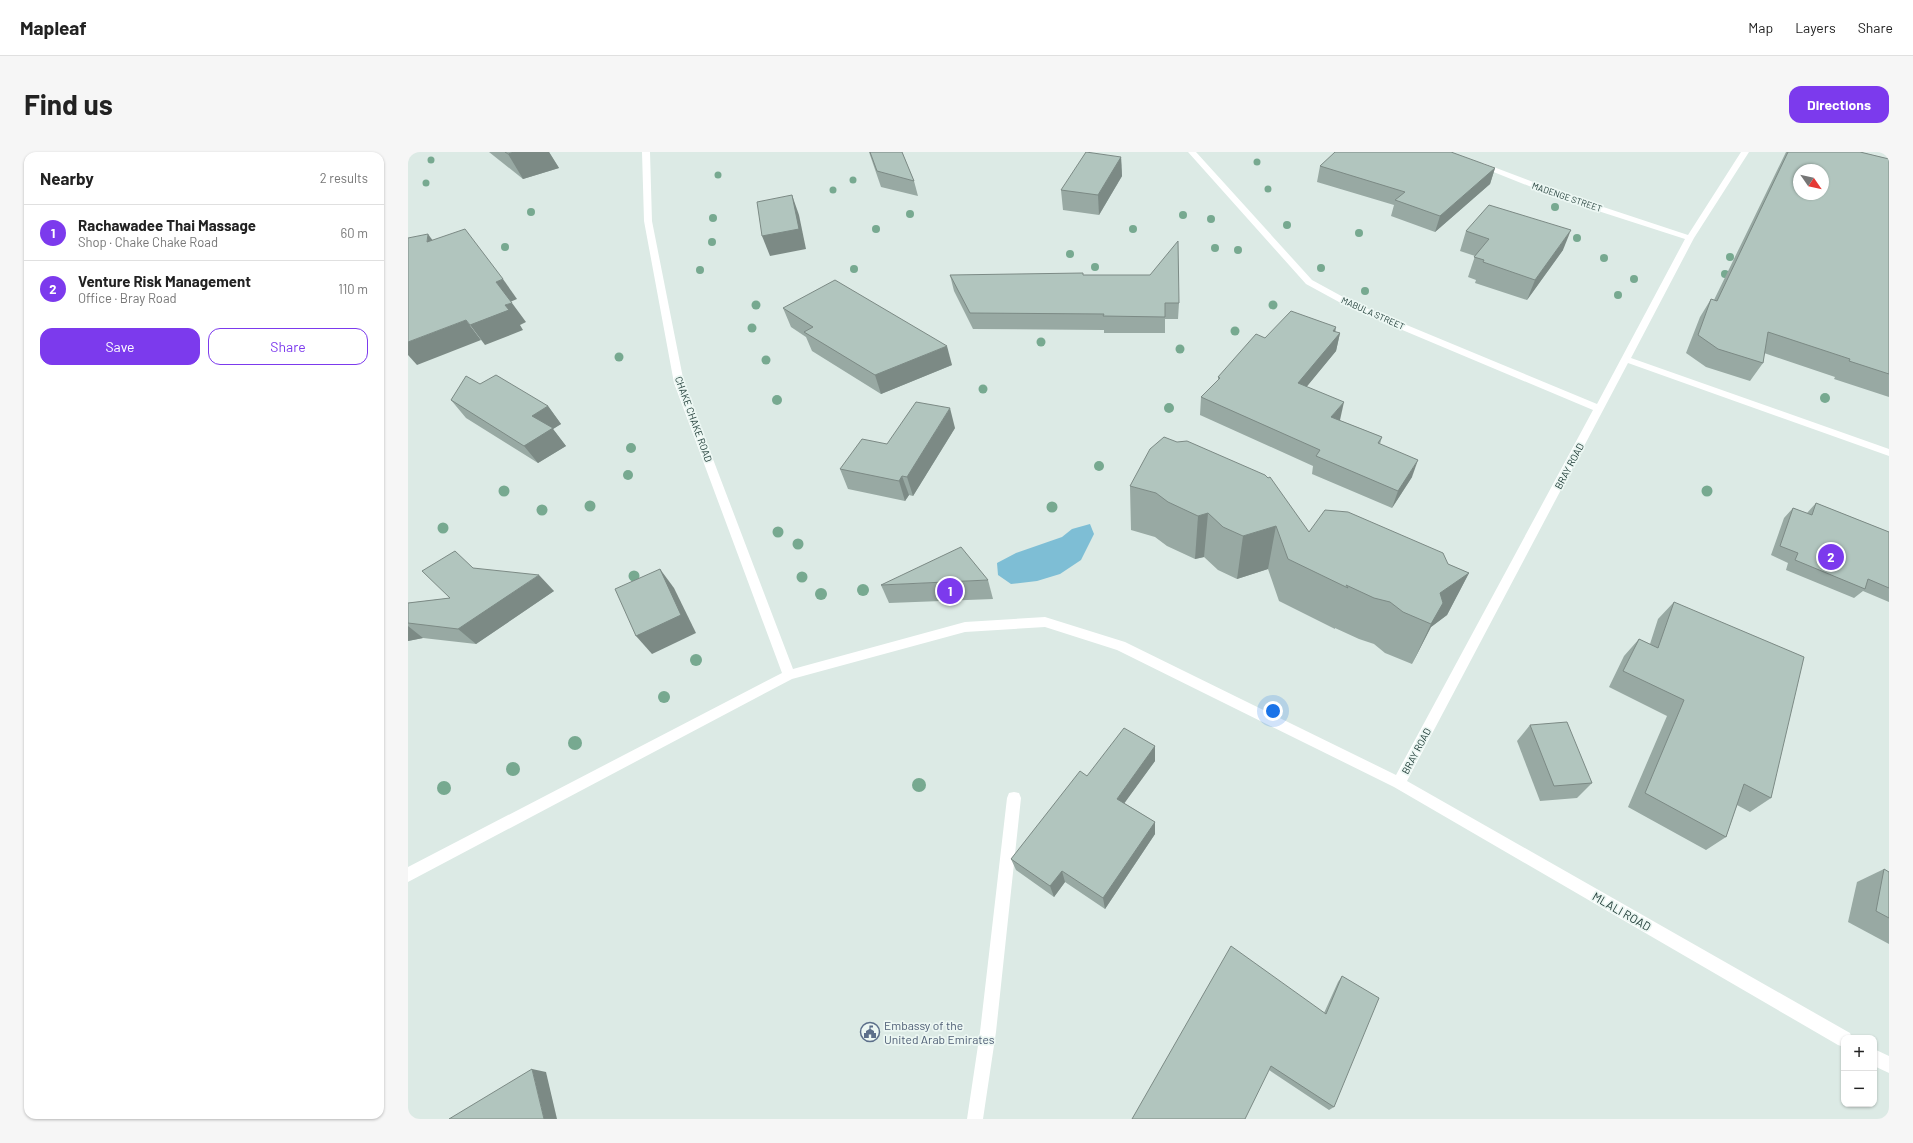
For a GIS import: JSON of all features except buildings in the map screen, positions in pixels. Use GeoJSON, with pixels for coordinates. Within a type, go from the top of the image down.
{"type":"FeatureCollection","features":[{"type":"Feature","properties":{"kind":"street","name":"CHAKE CHAKE ROAD"},"geometry":{"type":"LineString","coordinates":[[646,152],[648,221],[679,383],[789,675]]}},
{"type":"Feature","properties":{"kind":"street","name":"MABULA STREET"},"geometry":{"type":"LineString","coordinates":[[1192,152],[1309,282],[1353,306],[1600,409]]}},
{"type":"Feature","properties":{"kind":"street","name":"BRAY ROAD"},"geometry":{"type":"LineString","coordinates":[[1399,783],[1690,238],[1745,152]]}},
{"type":"Feature","properties":{"kind":"street","name":"MADENGE STREET"},"geometry":{"type":"LineString","coordinates":[[1474,163],[1567,198],[1690,238]]}},
{"type":"Feature","properties":{"kind":"street"},"geometry":{"type":"LineString","coordinates":[[1626,359],[1889,453]]}},
{"type":"Feature","properties":{"kind":"street","name":"MLALI ROAD"},"geometry":{"type":"LineString","coordinates":[[408,875],[789,675],[965,627],[1045,622],[1122,646],[1399,783],[1841,1037]]}},
{"type":"Feature","properties":{"kind":"street"},"geometry":{"type":"LineString","coordinates":[[975,1119],[988,1032],[1014,798]]}},
{"type":"Feature","properties":{"kind":"street"},"geometry":{"type":"LineString","coordinates":[[1877,1059],[1889,1065]]}},
{"type":"Feature","properties":{"kind":"water"},"geometry":{"type":"Polygon","coordinates":[[[1090,524],[1094,534],[1081,560],[1060,574],[1037,581],[1011,584],[998,575],[997,563],[1016,553],[1062,537],[1072,529],[1090,524]]]}},
{"type":"Feature","properties":{"kind":"place","name":"Venture Risk Management"},"geometry":{"type":"Point","coordinates":[1831,557]}},
{"type":"Feature","properties":{"kind":"place","name":"Rachawadee Thai Massage"},"geometry":{"type":"Point","coordinates":[950,591]}},
{"type":"Feature","properties":{"kind":"place","name":"Embassy of the United Arab Emirates"},"geometry":{"type":"Point","coordinates":[870,1032]}}]}
